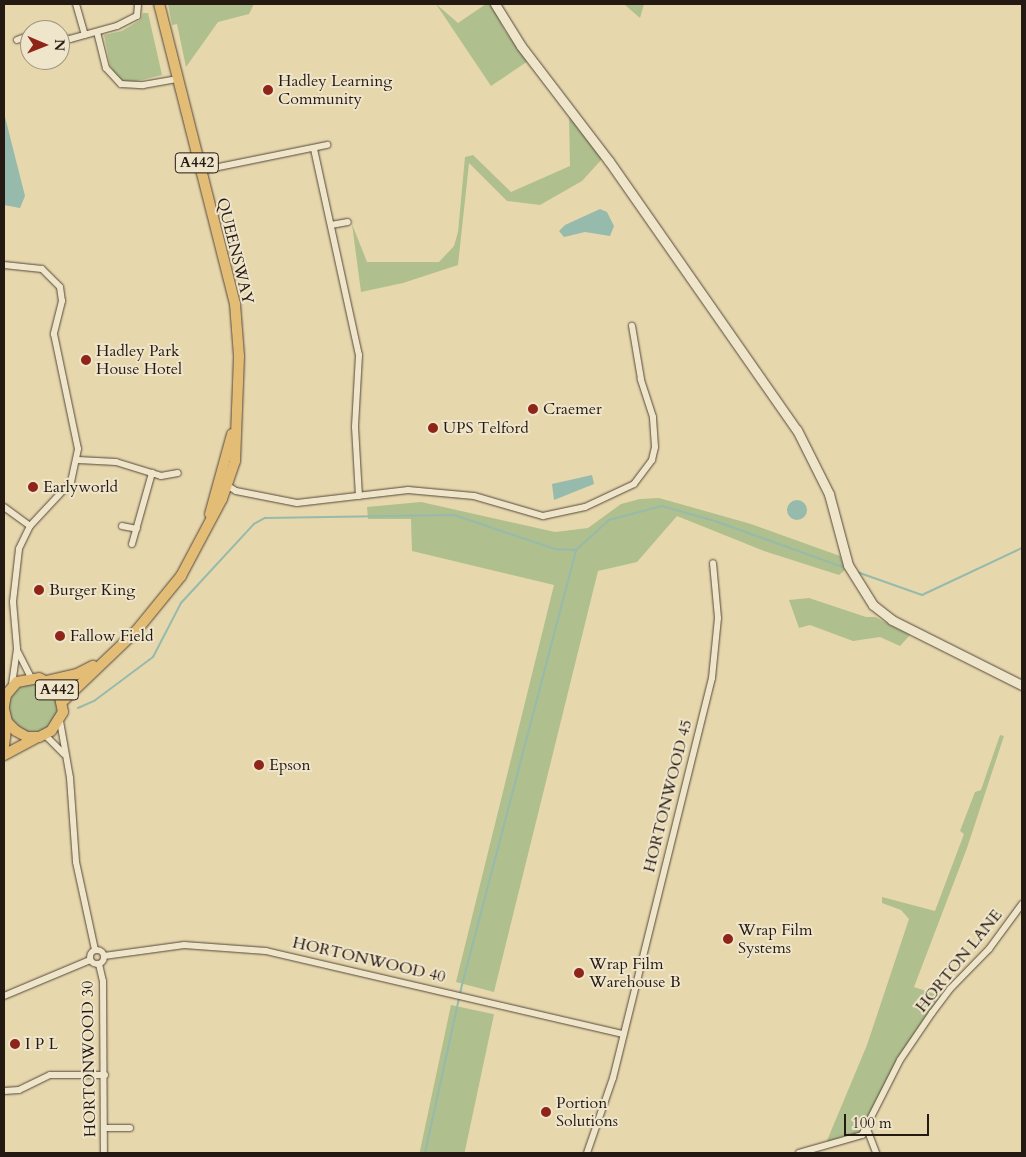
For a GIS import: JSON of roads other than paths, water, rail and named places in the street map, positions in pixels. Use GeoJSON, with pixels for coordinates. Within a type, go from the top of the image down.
{"type":"FeatureCollection","features":[{"type":"Feature","properties":{"kind":"main road","name":"QUEENSWAY"},"geometry":{"type":"LineString","coordinates":[[62,702],[137,630],[166,597],[195,553],[207,529],[223,485],[237,422],[240,356],[235,304],[199,171],[159,4]]}},
{"type":"Feature","properties":{"kind":"main road","name":"QUEENSWAY"},"geometry":{"type":"LineString","coordinates":[[46,681],[77,674],[104,660]]}},
{"type":"Feature","properties":{"kind":"main road","name":"A442"},"geometry":{"type":"LineString","coordinates":[[4,746],[7,722],[4,708],[12,687],[31,678],[46,681],[59,693],[62,702],[60,721],[42,736],[4,755]]}},
{"type":"Feature","properties":{"kind":"main road"},"geometry":{"type":"LineString","coordinates":[[7,722],[16,731],[27,737],[42,736]]}},
{"type":"Feature","properties":{"kind":"street"},"geometry":{"type":"LineString","coordinates":[[76,4],[85,35]]}},
{"type":"Feature","properties":{"kind":"street"},"geometry":{"type":"LineString","coordinates":[[70,37],[97,32],[137,16],[138,4]]}},
{"type":"Feature","properties":{"kind":"street"},"geometry":{"type":"LineString","coordinates":[[495,4],[521,46],[609,162],[797,430],[830,494],[848,565],[873,605],[892,620],[1022,685]]}},
{"type":"Feature","properties":{"kind":"street"},"geometry":{"type":"LineString","coordinates":[[97,32],[106,68],[121,84],[143,85],[176,79]]}},
{"type":"Feature","properties":{"kind":"street"},"geometry":{"type":"LineString","coordinates":[[199,171],[285,152],[314,149],[327,145]]}},
{"type":"Feature","properties":{"kind":"street"},"geometry":{"type":"LineString","coordinates":[[314,149],[359,355],[355,427],[359,496]]}},
{"type":"Feature","properties":{"kind":"street"},"geometry":{"type":"LineString","coordinates":[[332,225],[348,222]]}},
{"type":"Feature","properties":{"kind":"street"},"geometry":{"type":"LineString","coordinates":[[4,265],[42,269],[60,287],[62,301],[54,330],[70,402],[78,460],[65,492],[30,526],[19,549],[15,568],[13,602],[17,649],[12,687]]}},
{"type":"Feature","properties":{"kind":"street"},"geometry":{"type":"LineString","coordinates":[[223,485],[237,486],[247,492],[297,503],[408,490],[474,496],[543,516],[567,513],[634,484],[649,468],[655,438],[632,326]]}},
{"type":"Feature","properties":{"kind":"street"},"geometry":{"type":"LineString","coordinates":[[78,460],[116,462],[170,477],[178,473]]}},
{"type":"Feature","properties":{"kind":"street"},"geometry":{"type":"LineString","coordinates":[[132,544],[152,473]]}},
{"type":"Feature","properties":{"kind":"street"},"geometry":{"type":"LineString","coordinates":[[4,507],[30,526]]}},
{"type":"Feature","properties":{"kind":"street"},"geometry":{"type":"LineString","coordinates":[[122,526],[137,529]]}},
{"type":"Feature","properties":{"kind":"street","name":"HORTONWOOD 45"},"geometry":{"type":"LineString","coordinates":[[587,1153],[624,1034],[712,678],[718,618],[713,563]]}},
{"type":"Feature","properties":{"kind":"street"},"geometry":{"type":"LineString","coordinates":[[17,649],[31,678]]}},
{"type":"Feature","properties":{"kind":"street"},"geometry":{"type":"LineString","coordinates":[[4,996],[90,960],[95,950],[76,856],[70,778],[64,755],[60,721]]}},
{"type":"Feature","properties":{"kind":"street"},"geometry":{"type":"LineString","coordinates":[[42,736],[64,755]]}},
{"type":"Feature","properties":{"kind":"street","name":"HORTON LANE"},"geometry":{"type":"LineString","coordinates":[[867,1129],[900,1060],[950,989],[989,949],[1022,904]]}},
{"type":"Feature","properties":{"kind":"street","name":"HORTONWOOD 40"},"geometry":{"type":"LineString","coordinates":[[104,956],[184,946],[230,946],[316,961],[624,1034]]}},
{"type":"Feature","properties":{"kind":"street"},"geometry":{"type":"LineString","coordinates":[[90,960],[99,964],[104,956],[102,952],[95,950]]}},
{"type":"Feature","properties":{"kind":"street","name":"HORTONWOOD 30"},"geometry":{"type":"LineString","coordinates":[[99,964],[103,981],[104,1153]]}},
{"type":"Feature","properties":{"kind":"street"},"geometry":{"type":"LineString","coordinates":[[4,1091],[18,1090],[50,1075],[105,1075]]}},
{"type":"Feature","properties":{"kind":"street"},"geometry":{"type":"LineString","coordinates":[[105,1128],[130,1128]]}},
{"type":"Feature","properties":{"kind":"street"},"geometry":{"type":"LineString","coordinates":[[799,1153],[845,1142],[862,1135],[867,1129],[876,1153]]}},
{"type":"Feature","properties":{"kind":"waterway"},"geometry":{"type":"LineString","coordinates":[[425,1153],[462,985],[576,550],[609,520],[662,506],[715,521],[843,567]]}},
{"type":"Feature","properties":{"kind":"waterway"},"geometry":{"type":"LineString","coordinates":[[78,708],[94,701],[153,657],[181,603],[254,524],[265,518],[454,515],[555,549],[576,550]]}},
{"type":"Feature","properties":{"kind":"waterway"},"geometry":{"type":"LineString","coordinates":[[857,572],[922,595],[1022,548]]}},
{"type":"Feature","properties":{"kind":"place","name":"Hadley Learning Community"},"geometry":{"type":"Point","coordinates":[268,90]}},
{"type":"Feature","properties":{"kind":"place","name":"Hadley Park House Hotel"},"geometry":{"type":"Point","coordinates":[86,360]}},
{"type":"Feature","properties":{"kind":"place","name":"Craemer"},"geometry":{"type":"Point","coordinates":[533,409]}},
{"type":"Feature","properties":{"kind":"place","name":"UPS Telford"},"geometry":{"type":"Point","coordinates":[433,428]}},
{"type":"Feature","properties":{"kind":"place","name":"Earlyworld"},"geometry":{"type":"Point","coordinates":[33,487]}},
{"type":"Feature","properties":{"kind":"place","name":"Burger King"},"geometry":{"type":"Point","coordinates":[39,590]}},
{"type":"Feature","properties":{"kind":"place","name":"Fallow Field"},"geometry":{"type":"Point","coordinates":[60,636]}},
{"type":"Feature","properties":{"kind":"place","name":"Epson"},"geometry":{"type":"Point","coordinates":[259,765]}},
{"type":"Feature","properties":{"kind":"place","name":"Wrap Film Systems"},"geometry":{"type":"Point","coordinates":[728,939]}},
{"type":"Feature","properties":{"kind":"place","name":"Wrap Film Warehouse B"},"geometry":{"type":"Point","coordinates":[579,973]}},
{"type":"Feature","properties":{"kind":"place","name":"I P L"},"geometry":{"type":"Point","coordinates":[15,1044]}},
{"type":"Feature","properties":{"kind":"place","name":"Portion Solutions"},"geometry":{"type":"Point","coordinates":[546,1112]}}]}
